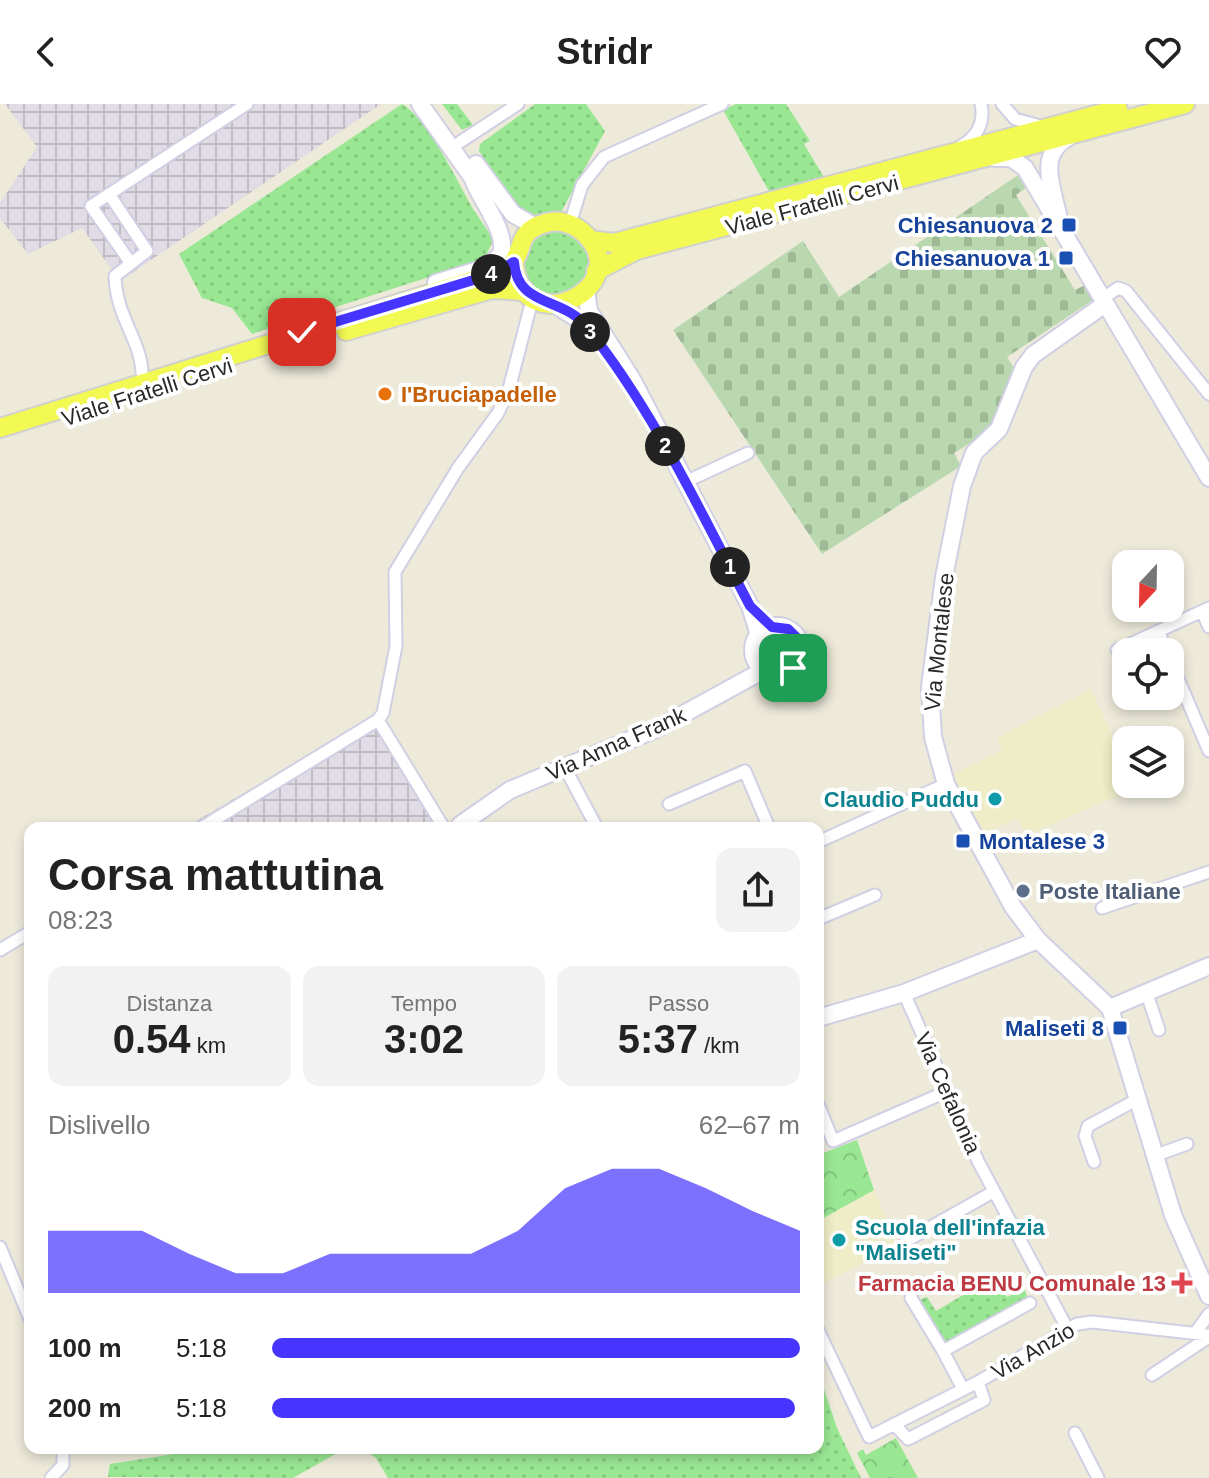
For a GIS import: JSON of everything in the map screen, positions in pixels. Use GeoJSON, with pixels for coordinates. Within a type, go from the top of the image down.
{"type":"FeatureCollection","features":[{"type":"Feature","properties":{"kind":"main road"},"geometry":{"type":"LineString","coordinates":[[1065,130],[1138,104]]}},
{"type":"Feature","properties":{"kind":"main road"},"geometry":{"type":"LineString","coordinates":[[1065,130],[1185,104]]}},
{"type":"Feature","properties":{"kind":"main road","name":"Viale Fratelli Cervi"},"geometry":{"type":"LineString","coordinates":[[590,240],[614,243],[1010,138],[1065,130]]}},
{"type":"Feature","properties":{"kind":"main road","name":"Viale Fratelli Cervi"},"geometry":{"type":"LineString","coordinates":[[596,271],[637,250],[1031,147],[1065,130]]}},
{"type":"Feature","properties":{"kind":"main road"},"geometry":{"type":"LineString","coordinates":[[536,227],[553,222],[570,224],[590,240],[596,255],[596,271],[586,291],[575,300],[554,304]]}},
{"type":"Feature","properties":{"kind":"main road","name":"Viale Fratelli Cervi"},"geometry":{"type":"LineString","coordinates":[[0,428],[490,275],[516,255],[536,227]]}},
{"type":"Feature","properties":{"kind":"main road"},"geometry":{"type":"LineString","coordinates":[[516,255],[517,277],[527,300]]}},
{"type":"Feature","properties":{"kind":"main road","name":"Viale Fratelli Cervi"},"geometry":{"type":"LineString","coordinates":[[0,439],[269,353],[485,291],[554,304]]}},
{"type":"Feature","properties":{"kind":"street"},"geometry":{"type":"LineString","coordinates":[[130,262],[91,206],[247,104]]}},
{"type":"Feature","properties":{"kind":"street"},"geometry":{"type":"LineString","coordinates":[[420,104],[472,177],[509,219],[536,227]]}},
{"type":"Feature","properties":{"kind":"street"},"geometry":{"type":"LineString","coordinates":[[433,104],[509,219],[516,255]]}},
{"type":"Feature","properties":{"kind":"street"},"geometry":{"type":"LineString","coordinates":[[460,142],[518,104]]}},
{"type":"Feature","properties":{"kind":"street"},"geometry":{"type":"LineString","coordinates":[[570,224],[582,185],[604,157],[722,104]]}},
{"type":"Feature","properties":{"kind":"street"},"geometry":{"type":"LineString","coordinates":[[946,155],[975,135],[982,122],[981,104]]}},
{"type":"Feature","properties":{"kind":"street"},"geometry":{"type":"LineString","coordinates":[[1002,104],[1020,122],[1065,130],[1053,147],[1048,163],[1060,224]]}},
{"type":"Feature","properties":{"kind":"street"},"geometry":{"type":"LineString","coordinates":[[989,158],[1018,161],[1060,224],[1209,478]]}},
{"type":"Feature","properties":{"kind":"street"},"geometry":{"type":"LineString","coordinates":[[422,294],[440,281],[490,265],[501,255],[501,231],[481,200],[472,177]]}},
{"type":"Feature","properties":{"kind":"street"},"geometry":{"type":"LineString","coordinates":[[109,194],[147,251],[115,276],[119,310],[142,362],[142,373]]}},
{"type":"Feature","properties":{"kind":"street"},"geometry":{"type":"LineString","coordinates":[[1103,301],[1118,288],[1126,291],[1209,394]]}},
{"type":"Feature","properties":{"kind":"street"},"geometry":{"type":"LineString","coordinates":[[586,291],[589,311],[633,381],[766,631],[759,664],[786,672],[801,655],[795,634],[766,631]]}},
{"type":"Feature","properties":{"kind":"street"},"geometry":{"type":"LineString","coordinates":[[211,822],[378,720],[383,713],[396,646],[395,572],[458,468],[498,413],[509,389],[527,300]]}},
{"type":"Feature","properties":{"kind":"street","name":"Via Montalese"},"geometry":{"type":"LineString","coordinates":[[1103,301],[1033,355],[1024,367],[999,429],[969,463],[944,577],[930,697],[933,737],[946,784],[1013,907],[1038,940],[1110,1008],[1173,1215],[1209,1296]]}},
{"type":"Feature","properties":{"kind":"street"},"geometry":{"type":"LineString","coordinates":[[554,304],[581,321],[641,401]]}},
{"type":"Feature","properties":{"kind":"street"},"geometry":{"type":"LineString","coordinates":[[685,482],[748,453]]}},
{"type":"Feature","properties":{"kind":"street"},"geometry":{"type":"LineString","coordinates":[[1143,638],[1205,609],[1209,627]]}},
{"type":"Feature","properties":{"kind":"street"},"geometry":{"type":"LineString","coordinates":[[1158,631],[1161,638]]}},
{"type":"Feature","properties":{"kind":"street","name":"Via Anna Frank"},"geometry":{"type":"LineString","coordinates":[[460,822],[510,790],[698,708],[742,680],[759,664]]}},
{"type":"Feature","properties":{"kind":"street"},"geometry":{"type":"LineString","coordinates":[[1184,693],[1209,751]]}},
{"type":"Feature","properties":{"kind":"street"},"geometry":{"type":"LineString","coordinates":[[378,720],[450,822]]}},
{"type":"Feature","properties":{"kind":"street"},"geometry":{"type":"LineString","coordinates":[[565,768],[584,797],[594,822]]}},
{"type":"Feature","properties":{"kind":"street"},"geometry":{"type":"LineString","coordinates":[[669,804],[745,771],[766,822]]}},
{"type":"Feature","properties":{"kind":"street"},"geometry":{"type":"LineString","coordinates":[[824,839],[946,784]]}},
{"type":"Feature","properties":{"kind":"street"},"geometry":{"type":"LineString","coordinates":[[481,822],[489,806]]}},
{"type":"Feature","properties":{"kind":"street"},"geometry":{"type":"LineString","coordinates":[[1102,908],[1209,872]]}},
{"type":"Feature","properties":{"kind":"street"},"geometry":{"type":"LineString","coordinates":[[824,916],[875,895]]}},
{"type":"Feature","properties":{"kind":"street"},"geometry":{"type":"LineString","coordinates":[[0,950],[24,936]]}},
{"type":"Feature","properties":{"kind":"street"},"geometry":{"type":"LineString","coordinates":[[824,1016],[904,993],[1038,940]]}},
{"type":"Feature","properties":{"kind":"street"},"geometry":{"type":"LineString","coordinates":[[1110,1008],[1209,966]]}},
{"type":"Feature","properties":{"kind":"street"},"geometry":{"type":"LineString","coordinates":[[1146,991],[1159,1030]]}},
{"type":"Feature","properties":{"kind":"street","name":"Via Cefalonia"},"geometry":{"type":"LineString","coordinates":[[904,993],[993,1192],[1067,1328]]}},
{"type":"Feature","properties":{"kind":"street"},"geometry":{"type":"LineString","coordinates":[[824,1119],[833,1141],[948,1091]]}},
{"type":"Feature","properties":{"kind":"street"},"geometry":{"type":"LineString","coordinates":[[1094,1162],[1085,1136],[1088,1126],[1138,1099]]}},
{"type":"Feature","properties":{"kind":"street"},"geometry":{"type":"LineString","coordinates":[[1154,1156],[1187,1144]]}},
{"type":"Feature","properties":{"kind":"street"},"geometry":{"type":"LineString","coordinates":[[906,1241],[993,1192]]}},
{"type":"Feature","properties":{"kind":"street"},"geometry":{"type":"LineString","coordinates":[[0,1247],[24,1305]]}},
{"type":"Feature","properties":{"kind":"street"},"geometry":{"type":"LineString","coordinates":[[911,1298],[963,1389]]}},
{"type":"Feature","properties":{"kind":"street"},"geometry":{"type":"LineString","coordinates":[[943,1351],[1030,1303]]}},
{"type":"Feature","properties":{"kind":"street"},"geometry":{"type":"LineString","coordinates":[[1196,1332],[1209,1314]]}},
{"type":"Feature","properties":{"kind":"street","name":"Via Anzio"},"geometry":{"type":"LineString","coordinates":[[824,1343],[869,1437],[978,1382],[1067,1328],[1093,1322],[1196,1332],[1209,1336]]}},
{"type":"Feature","properties":{"kind":"street"},"geometry":{"type":"LineString","coordinates":[[1152,1375],[1209,1336]]}},
{"type":"Feature","properties":{"kind":"street"},"geometry":{"type":"LineString","coordinates":[[894,1424],[908,1439],[984,1400],[978,1382]]}},
{"type":"Feature","properties":{"kind":"street"},"geometry":{"type":"LineString","coordinates":[[1075,1433],[1098,1478]]}},
{"type":"Feature","properties":{"kind":"street"},"geometry":{"type":"LineString","coordinates":[[51,1478],[63,1465],[63,1454]]}},
{"type":"Feature","properties":{"kind":"shaded area"},"geometry":{"type":"Polygon","coordinates":[[[5,104],[381,104],[120,281],[82,228],[28,254],[0,218],[0,203],[37,147],[5,104]]]}},
{"type":"Feature","properties":{"kind":"shaded area"},"geometry":{"type":"Polygon","coordinates":[[[1091,689],[1112,734],[1112,798],[1026,836],[1018,818],[978,836],[953,774],[1002,750],[997,738],[1091,689]]]}},
{"type":"Feature","properties":{"kind":"shaded area"},"geometry":{"type":"Polygon","coordinates":[[[380,713],[445,822],[194,822],[380,713]]]}},
{"type":"Feature","properties":{"kind":"shaded area"},"geometry":{"type":"Polygon","coordinates":[[[874,1190],[897,1246],[824,1283],[824,1218],[874,1190]]]}},
{"type":"Feature","properties":{"kind":"green space"},"geometry":{"type":"Polygon","coordinates":[[[402,104],[432,136],[489,232],[493,241],[486,255],[476,262],[252,334],[232,308],[202,298],[179,254],[402,104]]]}},
{"type":"Feature","properties":{"kind":"green space"},"geometry":{"type":"Polygon","coordinates":[[[442,104],[457,104],[473,125],[462,130],[442,104]]]}},
{"type":"Feature","properties":{"kind":"green space"},"geometry":{"type":"Polygon","coordinates":[[[535,104],[586,104],[605,131],[560,214],[534,215],[519,210],[479,151],[480,144],[535,104]]]}},
{"type":"Feature","properties":{"kind":"green space"},"geometry":{"type":"Polygon","coordinates":[[[736,104],[786,104],[810,141],[804,144],[825,179],[770,193],[723,110],[736,104]]]}},
{"type":"Feature","properties":{"kind":"green space"},"geometry":{"type":"Polygon","coordinates":[[[1018,175],[1026,188],[1016,195],[1075,290],[1085,285],[1093,300],[1007,357],[1014,368],[988,432],[954,453],[961,466],[822,554],[673,330],[803,241],[839,297],[1018,175]]]}},
{"type":"Feature","properties":{"kind":"green space"},"geometry":{"type":"Polygon","coordinates":[[[555,230],[568,233],[578,240],[585,250],[588,263],[585,276],[578,286],[568,293],[555,296],[542,293],[532,286],[525,276],[522,263],[525,250],[532,240],[542,233],[555,230]]]}},
{"type":"Feature","properties":{"kind":"green space"},"geometry":{"type":"Polygon","coordinates":[[[857,1140],[874,1190],[824,1218],[824,1153],[857,1140]]]}},
{"type":"Feature","properties":{"kind":"green space"},"geometry":{"type":"Polygon","coordinates":[[[994,1277],[1007,1297],[1024,1289],[1029,1300],[945,1347],[916,1301],[927,1297],[936,1311],[994,1277]]]}},
{"type":"Feature","properties":{"kind":"green space"},"geometry":{"type":"Polygon","coordinates":[[[824,1389],[837,1428],[861,1478],[388,1478],[370,1454],[824,1454],[824,1389]]]}},
{"type":"Feature","properties":{"kind":"green space"},"geometry":{"type":"Polygon","coordinates":[[[896,1438],[918,1478],[870,1478],[857,1453],[863,1449],[866,1455],[896,1438]]]}},
{"type":"Feature","properties":{"kind":"green space"},"geometry":{"type":"Polygon","coordinates":[[[174,1454],[335,1454],[293,1478],[108,1477],[110,1464],[174,1454]]]}},
{"type":"Feature","properties":{"kind":"place","name":"Chiesanuova 2"},"geometry":{"type":"Point","coordinates":[1069,225]}},
{"type":"Feature","properties":{"kind":"place","name":"Chiesanuova 1"},"geometry":{"type":"Point","coordinates":[1066,258]}},
{"type":"Feature","properties":{"kind":"place","name":"I'Bruciapadelle"},"geometry":{"type":"Point","coordinates":[385,394]}},
{"type":"Feature","properties":{"kind":"place","name":"Claudio Puddu"},"geometry":{"type":"Point","coordinates":[995,799]}},
{"type":"Feature","properties":{"kind":"place","name":"Montalese 3"},"geometry":{"type":"Point","coordinates":[963,841]}},
{"type":"Feature","properties":{"kind":"place","name":"Poste Italiane"},"geometry":{"type":"Point","coordinates":[1023,891]}},
{"type":"Feature","properties":{"kind":"place","name":"Maliseti 8"},"geometry":{"type":"Point","coordinates":[1120,1028]}},
{"type":"Feature","properties":{"kind":"place","name":"Scuola dell'infazia \"Maliseti\""},"geometry":{"type":"Point","coordinates":[839,1240]}},
{"type":"Feature","properties":{"kind":"place","name":"Farmacia BENU Comunale 13"},"geometry":{"type":"Point","coordinates":[1182,1283]}},
{"type":"Feature","properties":{"kind":"route"},"geometry":{"type":"LineString","coordinates":[[302,332],[490,275],[514,262],[520,285],[525,291],[541,302],[566,310],[581,321],[641,401],[750,606],[772,627],[788,629],[799,640],[801,655],[793,668]]}}]}
